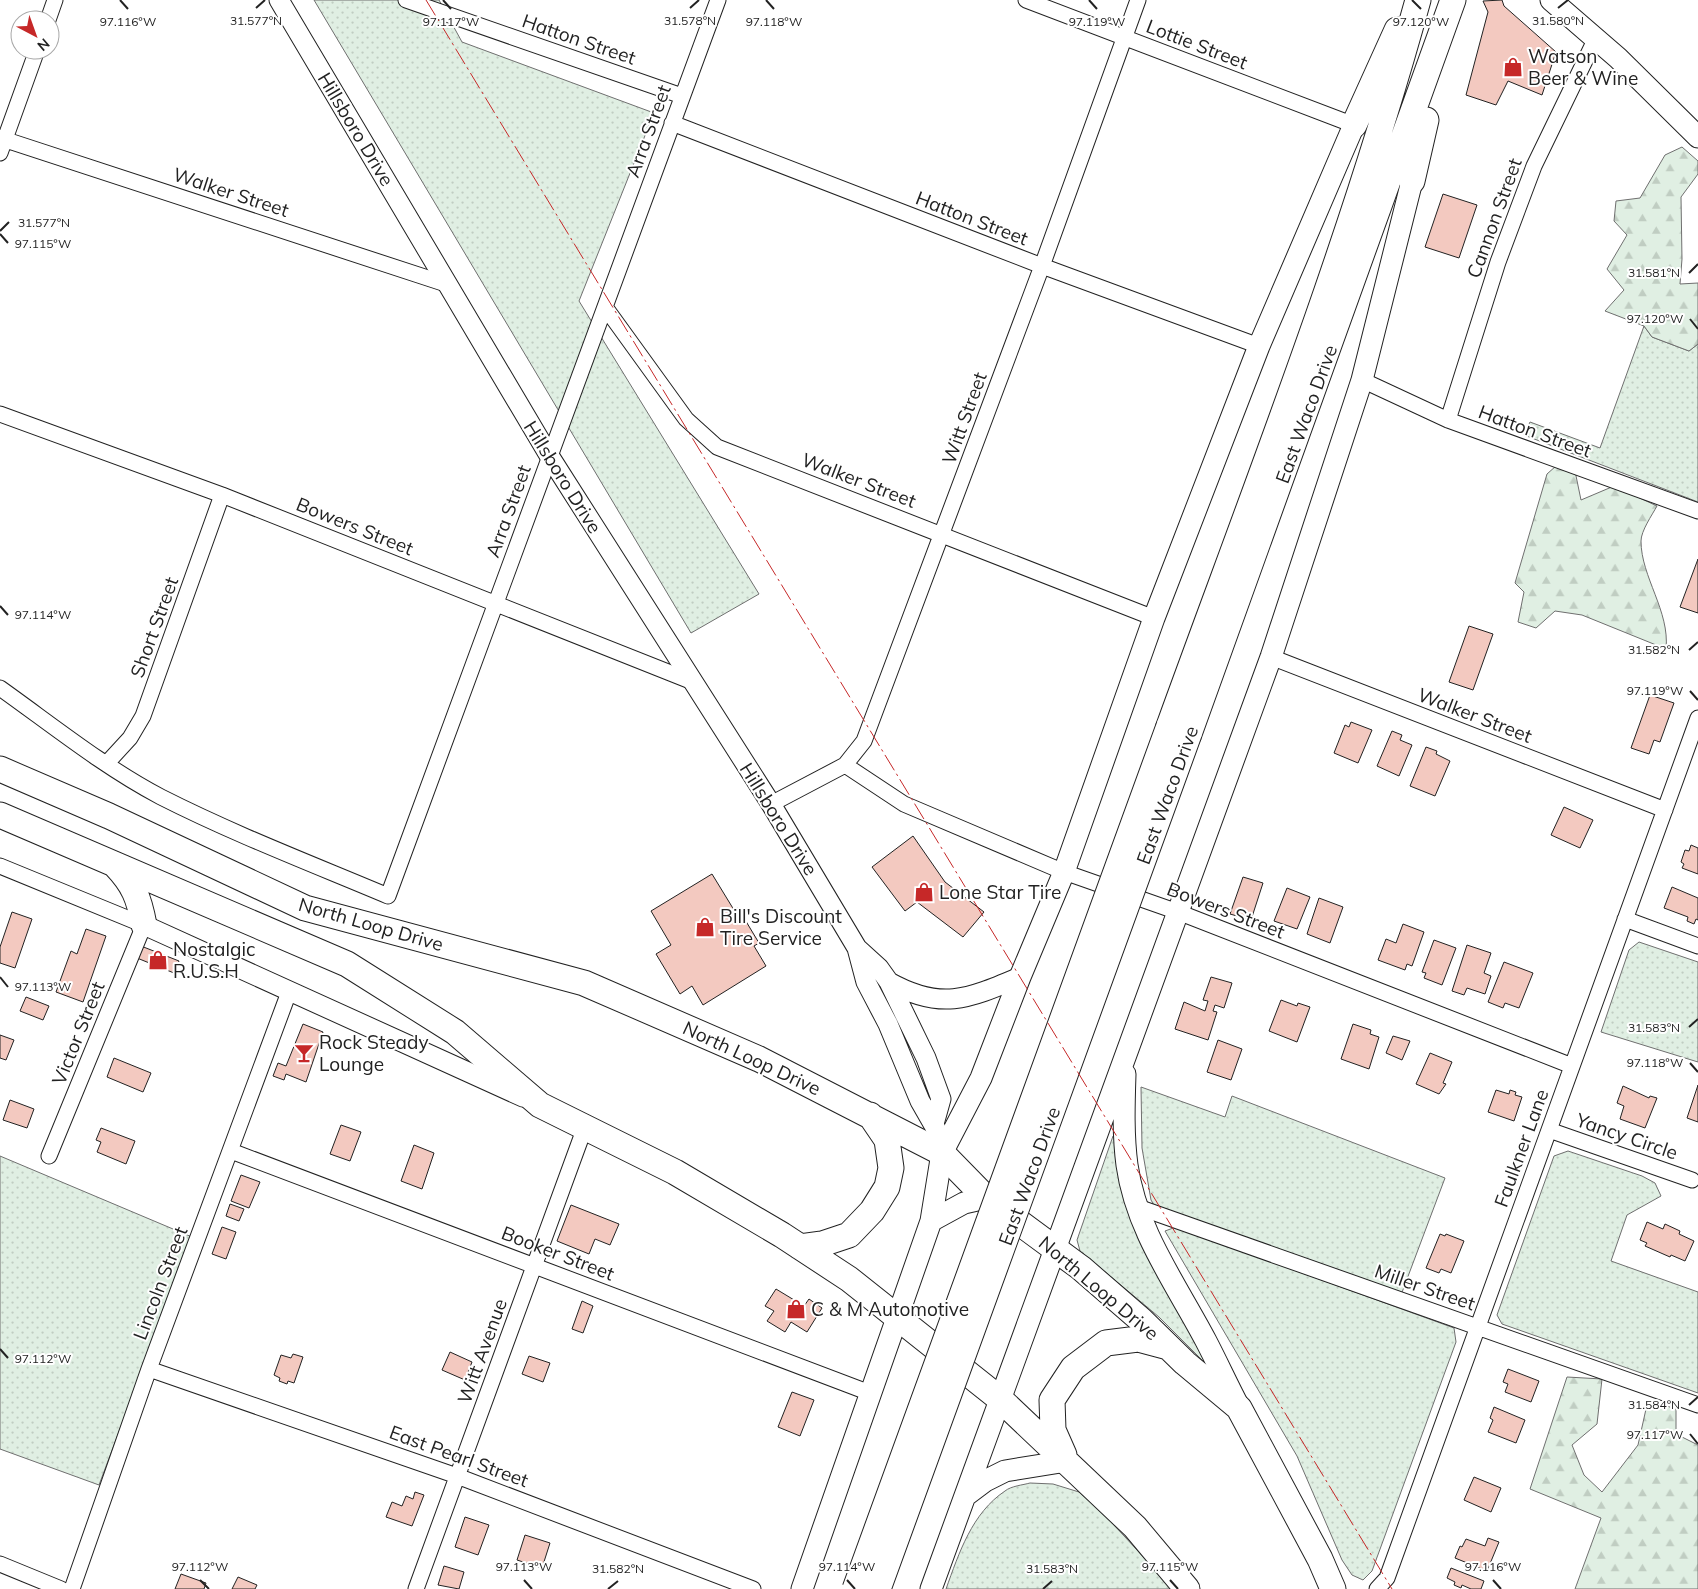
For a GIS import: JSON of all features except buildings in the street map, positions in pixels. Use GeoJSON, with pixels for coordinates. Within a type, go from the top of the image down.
{"type":"FeatureCollection","features":[{"type":"Feature","properties":{"kind":"main road"},"geometry":{"type":"LineString","coordinates":[[802,1589],[931,1221],[942,1153],[981,1078],[1020,977],[1064,872],[1154,618],[1259,346],[1410,0]]}},
{"type":"Feature","properties":{"kind":"main road","name":"East Waco Drive"},"geometry":{"type":"LineString","coordinates":[[878,1589],[1179,730],[1303,355],[1391,98],[1418,0]]}},
{"type":"Feature","properties":{"kind":"main road"},"geometry":{"type":"LineString","coordinates":[[1552,0],[1596,38],[1698,137]]}},
{"type":"Feature","properties":{"kind":"main road"},"geometry":{"type":"LineString","coordinates":[[1412,181],[1452,5]]}},
{"type":"Feature","properties":{"kind":"main road","name":"East Waco Drive"},"geometry":{"type":"LineString","coordinates":[[855,1589],[1452,5]]}},
{"type":"Feature","properties":{"kind":"main road","name":"East Waco Drive"},"geometry":{"type":"LineString","coordinates":[[931,1589],[1271,657],[1362,380],[1412,181]]}},
{"type":"Feature","properties":{"kind":"main road","name":"North Loop Drive"},"geometry":{"type":"LineString","coordinates":[[0,769],[109,816],[306,908],[584,982],[759,1059],[870,1114],[942,1153],[986,1198],[1081,1268],[1239,1408],[1316,1551],[1333,1589]]}},
{"type":"Feature","properties":{"kind":"main road","name":"North Loop Drive"},"geometry":{"type":"LineString","coordinates":[[0,815],[347,964],[455,1032],[540,1105],[675,1172],[731,1203],[800,1247],[849,1279],[1000,1399],[1135,1528],[1187,1589]]}},
{"type":"Feature","properties":{"kind":"main road"},"geometry":{"type":"LineString","coordinates":[[114,863],[131,881],[140,901],[144,924]]}},
{"type":"Feature","properties":{"kind":"main road"},"geometry":{"type":"LineString","coordinates":[[1126,1051],[1123,1127],[1127,1167],[1138,1207],[1166,1272],[1206,1340],[1239,1408]]}},
{"type":"Feature","properties":{"kind":"main road"},"geometry":{"type":"LineString","coordinates":[[800,1247],[822,1244],[849,1236],[872,1211],[886,1187],[891,1168],[887,1140],[870,1114]]}},
{"type":"Feature","properties":{"kind":"main road"},"geometry":{"type":"LineString","coordinates":[[931,1221],[964,1204],[986,1198]]}},
{"type":"Feature","properties":{"kind":"main road"},"geometry":{"type":"LineString","coordinates":[[965,1496],[985,1480],[1005,1471],[1067,1461],[1053,1430],[1052,1400],[1073,1368],[1106,1343],[1138,1339],[1170,1348]]}},
{"type":"Feature","properties":{"kind":"street","name":"Hillsboro Drive"},"geometry":{"type":"LineString","coordinates":[[279,0],[550,457],[771,804],[857,948],[866,982],[888,1024],[920,1101],[934,1124],[942,1153]]}},
{"type":"Feature","properties":{"kind":"street","name":"Hatton Street"},"geometry":{"type":"LineString","coordinates":[[406,0],[682,96]]}},
{"type":"Feature","properties":{"kind":"street","name":"Arra Street"},"geometry":{"type":"LineString","coordinates":[[388,896],[718,0]]}},
{"type":"Feature","properties":{"kind":"street","name":"Lottie Street"},"geometry":{"type":"LineString","coordinates":[[1026,0],[1354,125]]}},
{"type":"Feature","properties":{"kind":"street","name":"Witt Street"},"geometry":{"type":"LineString","coordinates":[[771,804],[845,765],[864,741],[1042,266],[1138,0]]}},
{"type":"Feature","properties":{"kind":"street","name":"Cannon Street"},"geometry":{"type":"LineString","coordinates":[[1448,420],[1498,262],[1534,166],[1596,38]]}},
{"type":"Feature","properties":{"kind":"street"},"geometry":{"type":"LineString","coordinates":[[2,143],[33,60]]}},
{"type":"Feature","properties":{"kind":"street","name":"Hatton Street"},"geometry":{"type":"LineString","coordinates":[[672,123],[1042,266],[1259,346]]}},
{"type":"Feature","properties":{"kind":"street","name":"Walker Street"},"geometry":{"type":"LineString","coordinates":[[2,143],[449,285]]}},
{"type":"Feature","properties":{"kind":"street","name":"Walker Street"},"geometry":{"type":"LineString","coordinates":[[605,307],[686,419],[717,447],[1154,618]]}},
{"type":"Feature","properties":{"kind":"street","name":"Hatton Street"},"geometry":{"type":"LineString","coordinates":[[1362,380],[1448,420],[1698,511]]}},
{"type":"Feature","properties":{"kind":"street","name":"Bowers Street"},"geometry":{"type":"LineString","coordinates":[[0,414],[222,494],[693,682]]}},
{"type":"Feature","properties":{"kind":"street","name":"Short Street"},"geometry":{"type":"LineString","coordinates":[[106,763],[130,738],[143,716],[222,494]]}},
{"type":"Feature","properties":{"kind":"street","name":"Walker Street"},"geometry":{"type":"LineString","coordinates":[[1271,657],[1665,810]]}},
{"type":"Feature","properties":{"kind":"street","name":"North Loop Drive"},"geometry":{"type":"LineString","coordinates":[[0,688],[106,763],[160,796],[272,848],[388,896]]}},
{"type":"Feature","properties":{"kind":"street","name":"Faulkner Lane"},"geometry":{"type":"LineString","coordinates":[[1377,1589],[1387,1578],[1698,718]]}},
{"type":"Feature","properties":{"kind":"street","name":"Bowers Street"},"geometry":{"type":"LineString","coordinates":[[845,765],[904,804],[1064,872],[1178,912],[1572,1066]]}},
{"type":"Feature","properties":{"kind":"street","name":"North Loop Drive"},"geometry":{"type":"LineString","coordinates":[[0,866],[144,924],[289,992],[540,1105]]}},
{"type":"Feature","properties":{"kind":"street"},"geometry":{"type":"LineString","coordinates":[[1625,919],[1698,946]]}},
{"type":"Feature","properties":{"kind":"street","name":"Victor Street"},"geometry":{"type":"LineString","coordinates":[[49,1156],[144,924]]}},
{"type":"Feature","properties":{"kind":"street","name":"Hillsboro Drive"},"geometry":{"type":"LineString","coordinates":[[857,948],[879,968],[888,982],[926,1058],[941,1099],[934,1124]]}},
{"type":"Feature","properties":{"kind":"street"},"geometry":{"type":"LineString","coordinates":[[888,982],[906,992],[944,1000],[975,996],[1020,977]]}},
{"type":"Feature","properties":{"kind":"street","name":"Lincoln Street"},"geometry":{"type":"LineString","coordinates":[[72,1589],[148,1369],[289,992]]}},
{"type":"Feature","properties":{"kind":"street","name":"Witt Avenue"},"geometry":{"type":"LineString","coordinates":[[416,1589],[585,1127]]}},
{"type":"Feature","properties":{"kind":"street","name":"Yancy Circle"},"geometry":{"type":"LineString","coordinates":[[1549,1130],[1692,1180]]}},
{"type":"Feature","properties":{"kind":"street","name":"Booker Street"},"geometry":{"type":"LineString","coordinates":[[231,1151],[870,1393]]}},
{"type":"Feature","properties":{"kind":"street","name":"Miller Street"},"geometry":{"type":"LineString","coordinates":[[1138,1207],[1698,1405]]}},
{"type":"Feature","properties":{"kind":"street","name":"East Pearl Street"},"geometry":{"type":"LineString","coordinates":[[148,1369],[458,1476],[753,1589]]}},
{"type":"Feature","properties":{"kind":"street"},"geometry":{"type":"LineString","coordinates":[[0,1564],[61,1589]]}},
{"type":"Feature","properties":{"kind":"green space"},"geometry":{"type":"Polygon","coordinates":[[[314,0],[439,0],[462,42],[654,113],[579,301],[759,594],[691,633],[314,0]]]}},
{"type":"Feature","properties":{"kind":"green space"},"geometry":{"type":"Polygon","coordinates":[[[1682,147],[1698,161],[1698,174],[1681,197],[1682,259],[1680,284],[1698,283],[1698,344],[1689,351],[1652,337],[1644,326],[1605,311],[1624,290],[1607,269],[1627,235],[1614,221],[1616,201],[1640,198],[1665,155],[1682,147]]]}},
{"type":"Feature","properties":{"kind":"green space"},"geometry":{"type":"Polygon","coordinates":[[[1644,326],[1652,337],[1689,351],[1698,344],[1698,502],[1524,435],[1530,422],[1600,448],[1644,326]]]}},
{"type":"Feature","properties":{"kind":"green space"},"geometry":{"type":"Polygon","coordinates":[[[1556,466],[1575,471],[1581,500],[1614,486],[1657,506],[1645,528],[1641,541],[1645,568],[1664,621],[1666,649],[1582,615],[1555,611],[1536,628],[1518,622],[1524,592],[1515,583],[1547,474],[1556,466]]]}},
{"type":"Feature","properties":{"kind":"green space"},"geometry":{"type":"Polygon","coordinates":[[[1639,942],[1698,962],[1698,1062],[1601,1032],[1629,950],[1639,942]]]}},
{"type":"Feature","properties":{"kind":"green space"},"geometry":{"type":"Polygon","coordinates":[[[1141,1087],[1225,1117],[1232,1096],[1445,1178],[1401,1295],[1155,1207],[1151,1200],[1142,1148],[1141,1087]]]}},
{"type":"Feature","properties":{"kind":"green space"},"geometry":{"type":"Polygon","coordinates":[[[1113,1136],[1208,1366],[1159,1317],[1080,1251],[1077,1240],[1113,1136]]]}},
{"type":"Feature","properties":{"kind":"green space"},"geometry":{"type":"Polygon","coordinates":[[[1568,1151],[1642,1176],[1655,1183],[1661,1196],[1627,1215],[1611,1261],[1698,1292],[1698,1393],[1502,1324],[1497,1315],[1554,1156],[1568,1151]]]}},
{"type":"Feature","properties":{"kind":"green space"},"geometry":{"type":"Polygon","coordinates":[[[0,1156],[192,1237],[99,1485],[0,1449],[0,1156]]]}},
{"type":"Feature","properties":{"kind":"green space"},"geometry":{"type":"Polygon","coordinates":[[[1176,1227],[1454,1328],[1456,1342],[1372,1571],[1363,1580],[1352,1575],[1342,1560],[1297,1456],[1165,1231],[1176,1227]]]}},
{"type":"Feature","properties":{"kind":"green space"},"geometry":{"type":"Polygon","coordinates":[[[1567,1377],[1602,1379],[1597,1424],[1572,1445],[1584,1475],[1602,1492],[1638,1445],[1648,1400],[1676,1409],[1676,1434],[1698,1445],[1698,1589],[1575,1589],[1601,1518],[1530,1489],[1567,1377]]]}},
{"type":"Feature","properties":{"kind":"green space"},"geometry":{"type":"Polygon","coordinates":[[[1030,1483],[1053,1484],[1079,1492],[1101,1511],[1173,1589],[946,1589],[962,1548],[975,1522],[994,1500],[1008,1489],[1030,1483]]]}},
{"type":"Feature","properties":{"kind":"power"},"geometry":{"type":"LineString","coordinates":[[426,0],[1392,1589]]}},
{"type":"Feature","properties":{"kind":"place","name":"Watson Beer & Wine"},"geometry":{"type":"Point","coordinates":[1513,67]}},
{"type":"Feature","properties":{"kind":"place","name":"Lone Star Tire"},"geometry":{"type":"Point","coordinates":[924,892]}},
{"type":"Feature","properties":{"kind":"place","name":"Bill's Discount Tire Service"},"geometry":{"type":"Point","coordinates":[705,927]}},
{"type":"Feature","properties":{"kind":"place","name":"Nostalgic R.U.S.H"},"geometry":{"type":"Point","coordinates":[158,960]}},
{"type":"Feature","properties":{"kind":"place","name":"Rock Steady Lounge"},"geometry":{"type":"Point","coordinates":[304,1053]}},
{"type":"Feature","properties":{"kind":"place","name":"C & M Automotive"},"geometry":{"type":"Point","coordinates":[796,1309]}}]}
